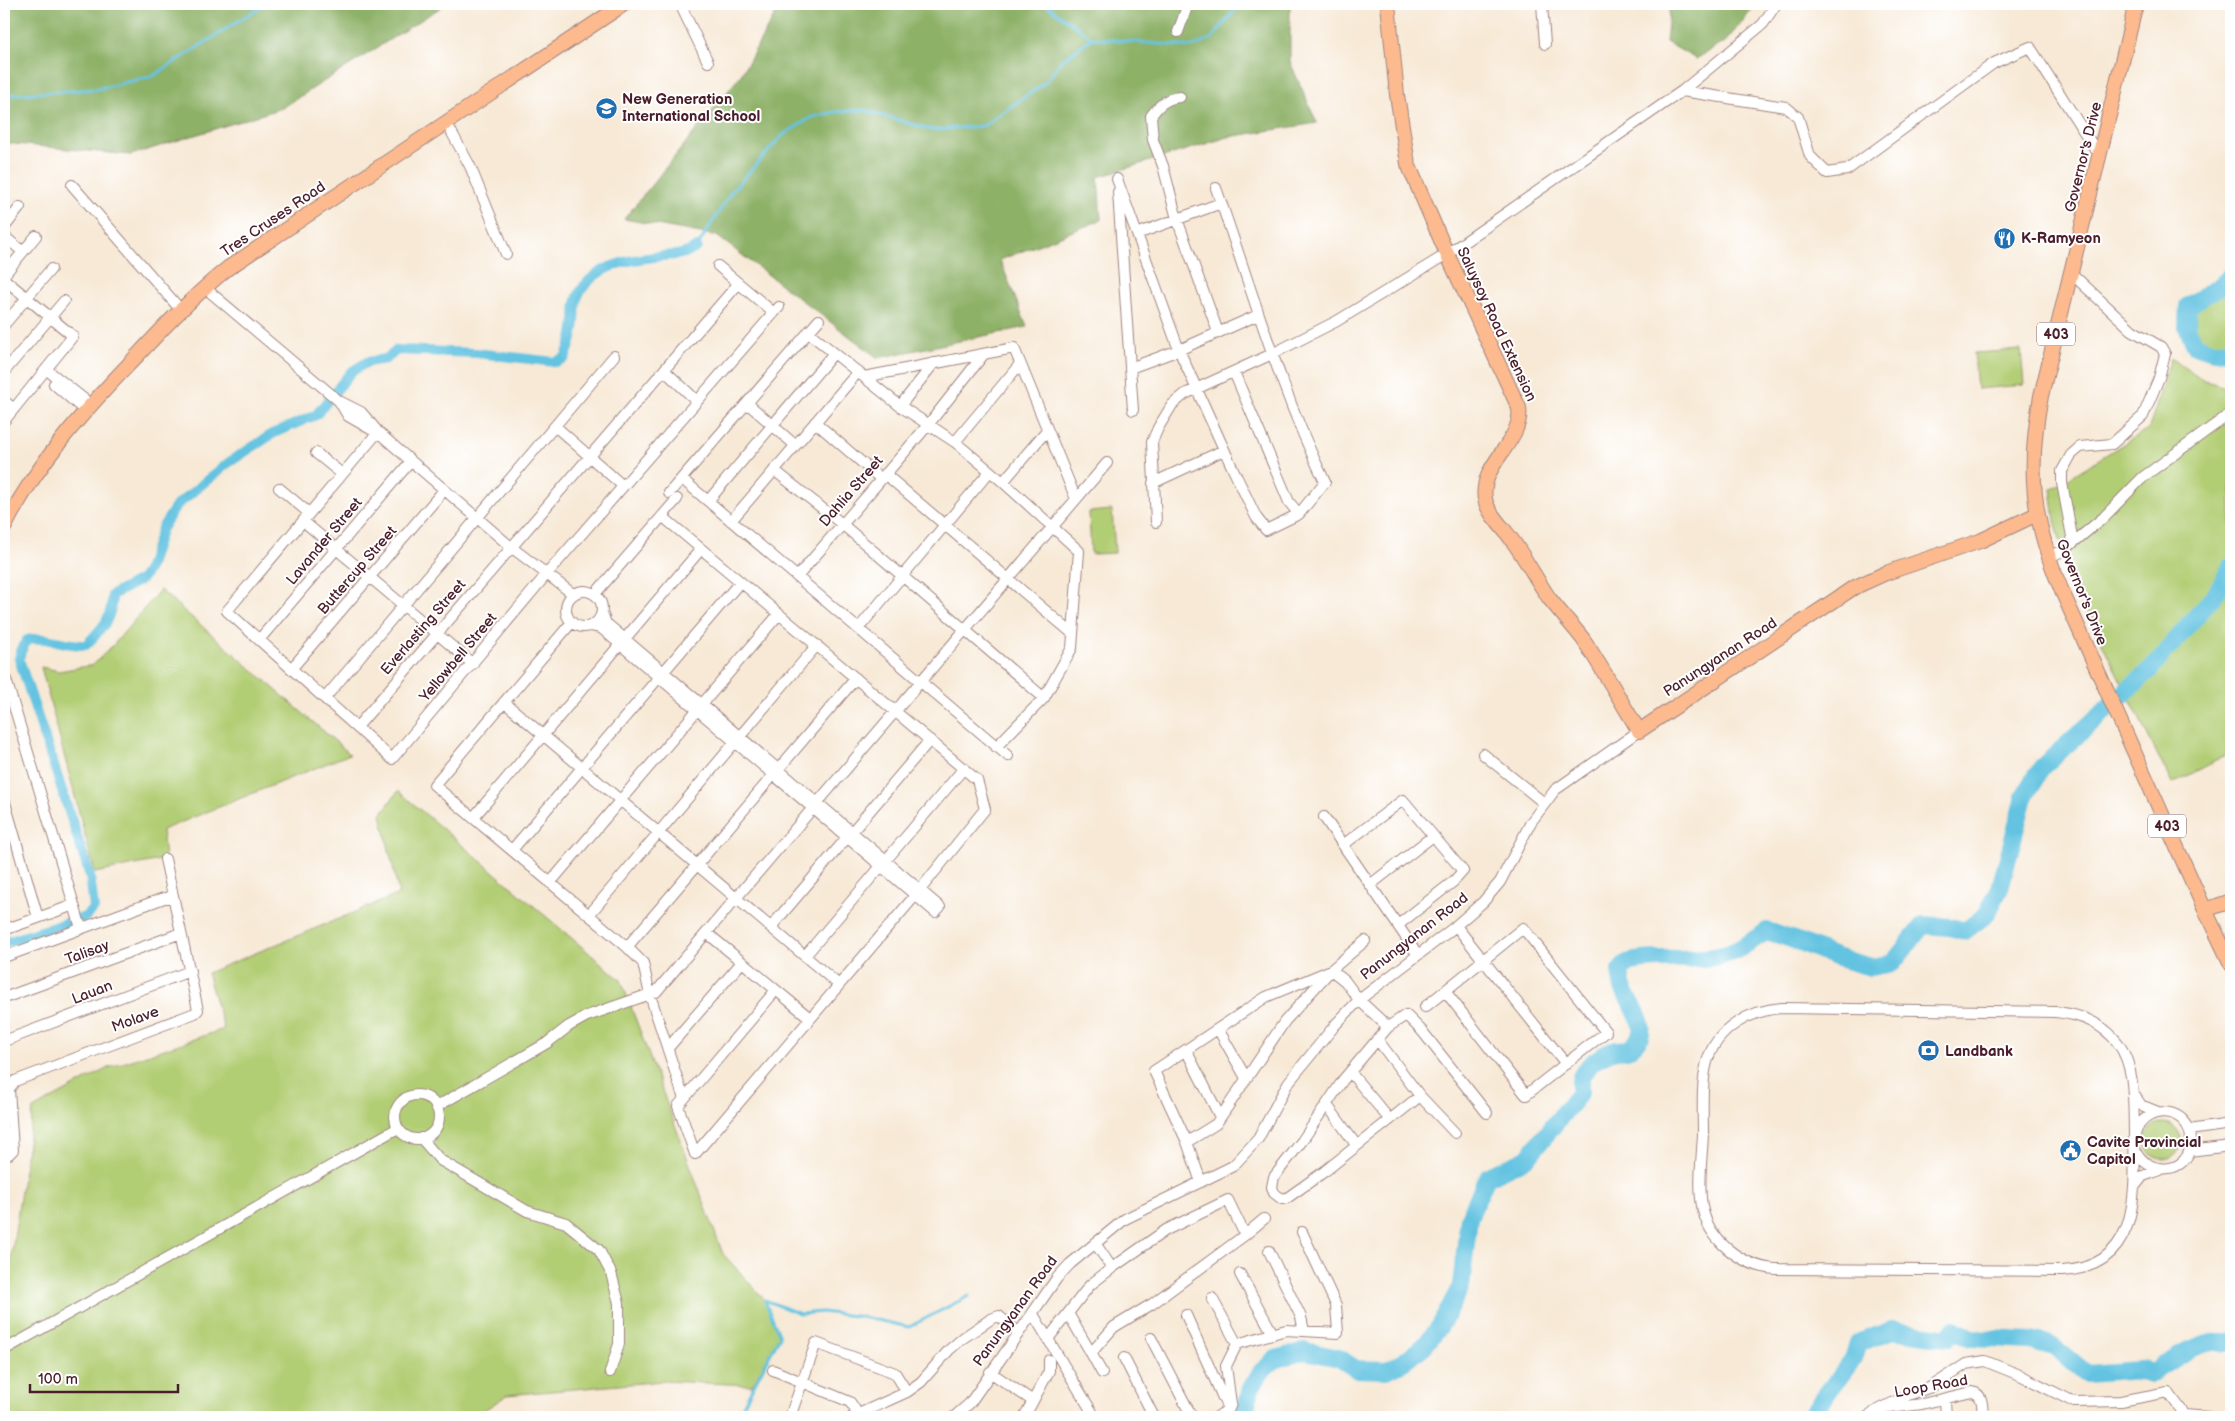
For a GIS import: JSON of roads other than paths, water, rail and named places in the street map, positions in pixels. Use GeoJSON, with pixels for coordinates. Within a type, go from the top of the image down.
{"type":"FeatureCollection","features":[{"type":"Feature","properties":{"kind":"main road","name":"Tres Cruses Road"},"geometry":{"type":"LineString","coordinates":[[4,528],[16,503],[40,466],[87,407],[180,309],[204,288],[228,268],[624,4]]}},
{"type":"Feature","properties":{"kind":"main road","name":"Saluysoy Road Extension"},"geometry":{"type":"LineString","coordinates":[[1388,4],[1397,95],[1408,164],[1447,254],[1519,408],[1521,418],[1518,428],[1493,467],[1486,485],[1485,496],[1487,506],[1512,540],[1548,596],[1588,647],[1638,731]]}},
{"type":"Feature","properties":{"kind":"main road","name":"Governor's Drive"},"geometry":{"type":"LineString","coordinates":[[2136,4],[2038,414],[2033,469],[2036,514],[2048,558],[2128,741],[2231,964]]}},
{"type":"Feature","properties":{"kind":"main road","name":"Panungyanan Road"},"geometry":{"type":"LineString","coordinates":[[1638,731],[1865,582],[1886,573],[1969,546],[2036,514]]}},
{"type":"Feature","properties":{"kind":"main road"},"geometry":{"type":"LineString","coordinates":[[2205,910],[2231,901]]}},
{"type":"Feature","properties":{"kind":"street"},"geometry":{"type":"LineString","coordinates":[[680,4],[708,62]]}},
{"type":"Feature","properties":{"kind":"street"},"geometry":{"type":"LineString","coordinates":[[1178,32],[1188,4]]}},
{"type":"Feature","properties":{"kind":"street"},"geometry":{"type":"LineString","coordinates":[[1542,4],[1545,44]]}},
{"type":"Feature","properties":{"kind":"street"},"geometry":{"type":"LineString","coordinates":[[1156,522],[1152,442],[1172,405],[1186,394],[1337,321],[1447,254],[1682,91],[1763,24],[1776,4]]}},
{"type":"Feature","properties":{"kind":"street"},"geometry":{"type":"LineString","coordinates":[[1682,91],[1786,107],[1798,117],[1810,156],[1827,173],[1847,170],[1994,63],[2030,47],[2095,149],[2102,151]]}},
{"type":"Feature","properties":{"kind":"street"},"geometry":{"type":"LineString","coordinates":[[1180,97],[1173,97],[1162,102],[1151,116],[1153,140],[1163,166],[1177,219],[1218,332]]}},
{"type":"Feature","properties":{"kind":"street"},"geometry":{"type":"LineString","coordinates":[[446,122],[470,166],[506,254]]}},
{"type":"Feature","properties":{"kind":"street"},"geometry":{"type":"LineString","coordinates":[[1133,410],[1117,179],[1179,350],[1256,517],[1266,530],[1299,514],[1325,482],[1307,446],[1272,354],[1216,188]]}},
{"type":"Feature","properties":{"kind":"street"},"geometry":{"type":"LineString","coordinates":[[72,185],[180,309]]}},
{"type":"Feature","properties":{"kind":"street"},"geometry":{"type":"LineString","coordinates":[[1137,234],[1221,202]]}},
{"type":"Feature","properties":{"kind":"street"},"geometry":{"type":"LineString","coordinates":[[4,228],[20,207]]}},
{"type":"Feature","properties":{"kind":"street"},"geometry":{"type":"LineString","coordinates":[[4,236],[23,252]]}},
{"type":"Feature","properties":{"kind":"street"},"geometry":{"type":"LineString","coordinates":[[4,421],[73,336],[4,277],[36,236]]}},
{"type":"Feature","properties":{"kind":"street"},"geometry":{"type":"LineString","coordinates":[[718,266],[738,284]]}},
{"type":"Feature","properties":{"kind":"street"},"geometry":{"type":"LineString","coordinates":[[4,326],[51,269]]}},
{"type":"Feature","properties":{"kind":"street"},"geometry":{"type":"LineString","coordinates":[[2071,273],[2132,330],[2161,347],[2165,354],[2159,378],[2143,416],[2112,444],[2080,447],[2071,455],[2062,471],[2062,483],[2073,542]]}},
{"type":"Feature","properties":{"kind":"street","name":"Yellowbell Street"},"geometry":{"type":"LineString","coordinates":[[357,727],[392,759],[546,575],[777,310],[738,284]]}},
{"type":"Feature","properties":{"kind":"street","name":"Everlasting Street"},"geometry":{"type":"LineString","coordinates":[[357,727],[738,284]]}},
{"type":"Feature","properties":{"kind":"street"},"geometry":{"type":"LineString","coordinates":[[204,288],[339,401],[360,412],[378,432],[411,462],[546,575],[563,594],[570,598]]}},
{"type":"Feature","properties":{"kind":"street"},"geometry":{"type":"LineString","coordinates":[[4,372],[64,302]]}},
{"type":"Feature","properties":{"kind":"street"},"geometry":{"type":"LineString","coordinates":[[1130,368],[1179,350],[1258,315]]}},
{"type":"Feature","properties":{"kind":"street"},"geometry":{"type":"LineString","coordinates":[[596,594],[662,516],[682,478],[819,320]]}},
{"type":"Feature","properties":{"kind":"street"},"geometry":{"type":"LineString","coordinates":[[808,332],[900,406],[955,442],[1053,526],[1078,551],[1072,648],[1044,698],[996,747]]}},
{"type":"Feature","properties":{"kind":"street"},"geometry":{"type":"LineString","coordinates":[[731,520],[815,422],[861,374],[1014,348],[1076,499]]}},
{"type":"Feature","properties":{"kind":"street"},"geometry":{"type":"LineString","coordinates":[[708,501],[834,353]]}},
{"type":"Feature","properties":{"kind":"street","name":"Dahlia Street"},"geometry":{"type":"LineString","coordinates":[[797,577],[928,424],[984,354]]}},
{"type":"Feature","properties":{"kind":"street"},"geometry":{"type":"LineString","coordinates":[[325,698],[614,356]]}},
{"type":"Feature","properties":{"kind":"street"},"geometry":{"type":"LineString","coordinates":[[900,406],[934,363]]}},
{"type":"Feature","properties":{"kind":"street"},"geometry":{"type":"LineString","coordinates":[[955,442],[1020,364]]}},
{"type":"Feature","properties":{"kind":"street"},"geometry":{"type":"LineString","coordinates":[[44,371],[87,407]]}},
{"type":"Feature","properties":{"kind":"street"},"geometry":{"type":"LineString","coordinates":[[665,371],[697,401]]}},
{"type":"Feature","properties":{"kind":"street"},"geometry":{"type":"LineString","coordinates":[[1234,372],[1289,502],[1299,514]]}},
{"type":"Feature","properties":{"kind":"street"},"geometry":{"type":"LineString","coordinates":[[4,401],[14,409]]}},
{"type":"Feature","properties":{"kind":"street"},"geometry":{"type":"LineString","coordinates":[[747,403],[795,445]]}},
{"type":"Feature","properties":{"kind":"street"},"geometry":{"type":"LineString","coordinates":[[2048,558],[2063,550],[2103,518],[2143,477],[2231,413]]}},
{"type":"Feature","properties":{"kind":"street"},"geometry":{"type":"LineString","coordinates":[[815,422],[945,526],[1073,634]]}},
{"type":"Feature","properties":{"kind":"street"},"geometry":{"type":"LineString","coordinates":[[555,426],[623,486]]}},
{"type":"Feature","properties":{"kind":"street"},"geometry":{"type":"LineString","coordinates":[[1003,482],[1048,430]]}},
{"type":"Feature","properties":{"kind":"street"},"geometry":{"type":"LineString","coordinates":[[357,727],[227,610],[378,432]]}},
{"type":"Feature","properties":{"kind":"street"},"geometry":{"type":"LineString","coordinates":[[1153,482],[1224,450]]}},
{"type":"Feature","properties":{"kind":"street"},"geometry":{"type":"LineString","coordinates":[[316,453],[342,474]]}},
{"type":"Feature","properties":{"kind":"street","name":"Lavander Street"},"geometry":{"type":"LineString","coordinates":[[259,640],[411,462]]}},
{"type":"Feature","properties":{"kind":"street"},"geometry":{"type":"LineString","coordinates":[[436,1108],[587,1016],[656,992],[1107,462]]}},
{"type":"Feature","properties":{"kind":"street"},"geometry":{"type":"LineString","coordinates":[[774,470],[842,524],[901,577],[1044,698]]}},
{"type":"Feature","properties":{"kind":"street"},"geometry":{"type":"LineString","coordinates":[[858,629],[990,471]]}},
{"type":"Feature","properties":{"kind":"street"},"geometry":{"type":"LineString","coordinates":[[682,478],[1008,756]]}},
{"type":"Feature","properties":{"kind":"street"},"geometry":{"type":"LineString","coordinates":[[280,488],[336,549],[473,664]]}},
{"type":"Feature","properties":{"kind":"street","name":"Buttercup Street"},"geometry":{"type":"LineString","coordinates":[[292,668],[444,490]]}},
{"type":"Feature","properties":{"kind":"street"},"geometry":{"type":"LineString","coordinates":[[662,516],[964,768],[977,780],[985,809],[695,1154],[678,1106],[776,990]]}},
{"type":"Feature","properties":{"kind":"street"},"geometry":{"type":"LineString","coordinates":[[473,818],[701,549]]}},
{"type":"Feature","properties":{"kind":"street"},"geometry":{"type":"LineString","coordinates":[[512,850],[740,582]]}},
{"type":"Feature","properties":{"kind":"street"},"geometry":{"type":"LineString","coordinates":[[622,642],[606,623],[602,613],[602,602],[596,594],[582,590],[570,598],[566,611],[572,622],[581,627],[601,628],[622,642],[917,892]]}},
{"type":"Feature","properties":{"kind":"street"},"geometry":{"type":"LineString","coordinates":[[591,626],[598,621],[602,613]]}},
{"type":"Feature","properties":{"kind":"street"},"geometry":{"type":"LineString","coordinates":[[550,883],[779,614]]}},
{"type":"Feature","properties":{"kind":"street"},"geometry":{"type":"LineString","coordinates":[[572,622],[434,785],[627,947],[643,963],[650,995],[684,1099]]}},
{"type":"Feature","properties":{"kind":"street"},"geometry":{"type":"LineString","coordinates":[[589,915],[817,646]]}},
{"type":"Feature","properties":{"kind":"street"},"geometry":{"type":"LineString","coordinates":[[4,676],[80,925]]}},
{"type":"Feature","properties":{"kind":"street"},"geometry":{"type":"LineString","coordinates":[[627,947],[856,678]]}},
{"type":"Feature","properties":{"kind":"street"},"geometry":{"type":"LineString","coordinates":[[504,702],[839,984]]}},
{"type":"Feature","properties":{"kind":"street","name":"Panungyanan Road"},"geometry":{"type":"LineString","coordinates":[[954,1417],[970,1403],[990,1372],[1070,1264],[1125,1219],[1233,1166],[1258,1139],[1288,1083],[1336,1024],[1359,1000],[1456,926],[1483,902],[1500,882],[1531,822],[1555,790],[1638,731]]}},
{"type":"Feature","properties":{"kind":"street"},"geometry":{"type":"LineString","coordinates":[[771,928],[930,740]]}},
{"type":"Feature","properties":{"kind":"street"},"geometry":{"type":"LineString","coordinates":[[1483,754],[1544,803]]}},
{"type":"Feature","properties":{"kind":"street"},"geometry":{"type":"LineString","coordinates":[[805,956],[964,768]]}},
{"type":"Feature","properties":{"kind":"street"},"geometry":{"type":"LineString","coordinates":[[4,799],[38,918]]}},
{"type":"Feature","properties":{"kind":"street"},"geometry":{"type":"LineString","coordinates":[[1343,845],[1403,800],[1463,872],[1398,925]]}},
{"type":"Feature","properties":{"kind":"street"},"geometry":{"type":"LineString","coordinates":[[1324,817],[1418,955]]}},
{"type":"Feature","properties":{"kind":"street"},"geometry":{"type":"LineString","coordinates":[[1370,885],[1433,836]]}},
{"type":"Feature","properties":{"kind":"street","name":"Molave"},"geometry":{"type":"LineString","coordinates":[[4,1156],[9,1154],[13,1143],[9,1089],[11,1085],[21,1078],[195,1013],[198,1010],[199,1005],[165,860]]}},
{"type":"Feature","properties":{"kind":"street"},"geometry":{"type":"LineString","coordinates":[[4,957],[80,925],[164,898],[173,898]]}},
{"type":"Feature","properties":{"kind":"street"},"geometry":{"type":"LineString","coordinates":[[4,930],[75,908]]}},
{"type":"Feature","properties":{"kind":"street"},"geometry":{"type":"LineString","coordinates":[[1456,926],[1566,1064]]}},
{"type":"Feature","properties":{"kind":"street"},"geometry":{"type":"LineString","coordinates":[[1425,1007],[1523,928],[1606,1032],[1526,1095],[1445,991]]}},
{"type":"Feature","properties":{"kind":"street","name":"Talisay"},"geometry":{"type":"LineString","coordinates":[[4,998],[181,933]]}},
{"type":"Feature","properties":{"kind":"street"},"geometry":{"type":"LineString","coordinates":[[707,933],[810,1018]]}},
{"type":"Feature","properties":{"kind":"street"},"geometry":{"type":"LineString","coordinates":[[1187,1142],[1216,1124],[1285,1020],[1331,970],[1365,941]]}},
{"type":"Feature","properties":{"kind":"street"},"geometry":{"type":"LineString","coordinates":[[668,1048],[742,962]]}},
{"type":"Feature","properties":{"kind":"street"},"geometry":{"type":"LineString","coordinates":[[1331,970],[1345,981],[1359,1000],[1388,1027]]}},
{"type":"Feature","properties":{"kind":"street"},"geometry":{"type":"LineString","coordinates":[[1201,1182],[1187,1142],[1154,1071],[1266,997],[1331,970]]}},
{"type":"Feature","properties":{"kind":"street","name":"Lauan"},"geometry":{"type":"LineString","coordinates":[[4,1041],[190,971]]}},
{"type":"Feature","properties":{"kind":"street"},"geometry":{"type":"LineString","coordinates":[[2133,1089],[2135,1186],[2129,1224],[2110,1253],[2094,1263],[2078,1269],[1767,1268],[1742,1259],[1722,1244],[1708,1224],[1701,1201],[1706,1063],[1714,1046],[1727,1031],[1743,1018],[1765,1010],[1890,1009],[2070,1014],[2093,1021],[2118,1043],[2128,1064],[2135,1096],[2141,1105],[2148,1109],[2177,1116],[2189,1130],[2191,1141],[2189,1151],[2178,1165],[2143,1176],[2135,1186]]}},
{"type":"Feature","properties":{"kind":"street"},"geometry":{"type":"LineString","coordinates":[[1420,1096],[1287,1198],[1282,1199],[1274,1193],[1272,1187],[1274,1177],[1350,1072],[1388,1027],[1406,1015],[1422,1031],[1486,1113]]}},
{"type":"Feature","properties":{"kind":"street"},"geometry":{"type":"LineString","coordinates":[[1218,1029],[1246,1078]]}},
{"type":"Feature","properties":{"kind":"street"},"geometry":{"type":"LineString","coordinates":[[1378,1039],[1420,1096],[1455,1134]]}},
{"type":"Feature","properties":{"kind":"street"},"geometry":{"type":"LineString","coordinates":[[1186,1050],[1220,1117]]}},
{"type":"Feature","properties":{"kind":"street"},"geometry":{"type":"LineString","coordinates":[[1350,1072],[1390,1120]]}},
{"type":"Feature","properties":{"kind":"street"},"geometry":{"type":"LineString","coordinates":[[423,1096],[436,1108],[438,1118],[435,1129],[422,1138],[406,1136],[398,1128],[396,1111],[406,1097],[423,1096]]}},
{"type":"Feature","properties":{"kind":"street"},"geometry":{"type":"LineString","coordinates":[[1327,1105],[1357,1146]]}},
{"type":"Feature","properties":{"kind":"street"},"geometry":{"type":"LineString","coordinates":[[2159,1112],[2150,1115],[2142,1121],[2134,1143],[2143,1162],[2161,1169]]}},
{"type":"Feature","properties":{"kind":"street"},"geometry":{"type":"LineString","coordinates":[[2189,1130],[2231,1124]]}},
{"type":"Feature","properties":{"kind":"street"},"geometry":{"type":"LineString","coordinates":[[4,1350],[16,1345],[398,1128]]}},
{"type":"Feature","properties":{"kind":"street"},"geometry":{"type":"LineString","coordinates":[[422,1138],[440,1160],[527,1211],[566,1223],[599,1250],[611,1273],[619,1303],[618,1344],[610,1372]]}},
{"type":"Feature","properties":{"kind":"street"},"geometry":{"type":"LineString","coordinates":[[2189,1151],[2231,1146]]}},
{"type":"Feature","properties":{"kind":"street"},"geometry":{"type":"LineString","coordinates":[[1048,1339],[1069,1315],[1090,1285],[1166,1230],[1228,1200],[1245,1235]]}},
{"type":"Feature","properties":{"kind":"street"},"geometry":{"type":"LineString","coordinates":[[1091,1353],[1114,1327],[1152,1304],[1264,1219]]}},
{"type":"Feature","properties":{"kind":"street"},"geometry":{"type":"LineString","coordinates":[[1217,1417],[1228,1409],[1231,1404],[1226,1366],[1237,1344],[1286,1330],[1338,1333],[1336,1305],[1302,1232]]}},
{"type":"Feature","properties":{"kind":"street"},"geometry":{"type":"LineString","coordinates":[[1095,1243],[1112,1268]]}},
{"type":"Feature","properties":{"kind":"street"},"geometry":{"type":"LineString","coordinates":[[1269,1251],[1301,1317],[1304,1331]]}},
{"type":"Feature","properties":{"kind":"street"},"geometry":{"type":"LineString","coordinates":[[1240,1274],[1273,1334]]}},
{"type":"Feature","properties":{"kind":"street"},"geometry":{"type":"LineString","coordinates":[[1212,1298],[1237,1344]]}},
{"type":"Feature","properties":{"kind":"street"},"geometry":{"type":"LineString","coordinates":[[1033,1314],[1095,1417]]}},
{"type":"Feature","properties":{"kind":"street"},"geometry":{"type":"LineString","coordinates":[[1069,1315],[1102,1373]]}},
{"type":"Feature","properties":{"kind":"street"},"geometry":{"type":"LineString","coordinates":[[1186,1315],[1228,1409]]}},
{"type":"Feature","properties":{"kind":"street"},"geometry":{"type":"LineString","coordinates":[[773,1370],[850,1402],[857,1416],[907,1392],[922,1382],[949,1350],[991,1318],[1000,1316],[1004,1318],[1020,1333]]}},
{"type":"Feature","properties":{"kind":"street"},"geometry":{"type":"LineString","coordinates":[[1151,1338],[1192,1417]]}},
{"type":"Feature","properties":{"kind":"street"},"geometry":{"type":"LineString","coordinates":[[790,1417],[816,1343],[895,1373],[907,1392]]}},
{"type":"Feature","properties":{"kind":"street"},"geometry":{"type":"LineString","coordinates":[[1124,1358],[1154,1417]]}},
{"type":"Feature","properties":{"kind":"street"},"geometry":{"type":"LineString","coordinates":[[1024,1417],[1049,1371],[1049,1360]]}},
{"type":"Feature","properties":{"kind":"street"},"geometry":{"type":"LineString","coordinates":[[1871,1415],[1908,1395],[1931,1387],[1966,1364],[1985,1361],[2022,1376],[2074,1402],[2121,1402],[2168,1392],[2185,1415],[2208,1417]]}},
{"type":"Feature","properties":{"kind":"street"},"geometry":{"type":"LineString","coordinates":[[990,1372],[1033,1402]]}},
{"type":"Feature","properties":{"kind":"street","name":"Loop Road"},"geometry":{"type":"LineString","coordinates":[[1871,1415],[1945,1400],[1969,1392],[1977,1393],[1982,1400],[1983,1417]]}},
{"type":"Feature","properties":{"kind":"street"},"geometry":{"type":"LineString","coordinates":[[1945,1400],[1946,1417]]}},
{"type":"Feature","properties":{"kind":"waterway"},"geometry":{"type":"LineString","coordinates":[[4,95],[97,89],[153,76],[265,4]]}},
{"type":"Feature","properties":{"kind":"waterway"},"geometry":{"type":"LineString","coordinates":[[1045,4],[1092,38]]}},
{"type":"Feature","properties":{"kind":"waterway"},"geometry":{"type":"LineString","coordinates":[[697,247],[732,191],[783,135],[812,117],[835,112],[864,110],[932,130],[983,126],[1046,82],[1061,61],[1092,38],[1192,47],[1212,38],[1240,4]]}},
{"type":"Feature","properties":{"kind":"waterway"},"geometry":{"type":"LineString","coordinates":[[4,943],[85,917],[94,908],[90,876],[19,659],[27,640],[42,639],[86,645],[105,623],[112,604],[112,595],[142,579],[149,568],[162,528],[177,505],[228,463],[274,433],[316,415],[351,372],[367,362],[386,359],[397,350],[476,353],[555,362],[565,358],[574,331],[577,299],[580,292],[594,276],[603,270],[622,263],[643,258],[681,254],[697,247]]}},
{"type":"Feature","properties":{"kind":"waterway"},"geometry":{"type":"LineString","coordinates":[[2231,276],[2219,287],[2188,306],[2187,327],[2195,345],[2213,351],[2231,350]]}},
{"type":"Feature","properties":{"kind":"waterway"},"geometry":{"type":"LineString","coordinates":[[1239,1417],[1245,1412],[1251,1388],[1261,1372],[1276,1359],[1305,1351],[1339,1358],[1356,1369],[1387,1370],[1403,1362],[1424,1346],[1440,1326],[1461,1286],[1469,1218],[1487,1177],[1527,1158],[1580,1093],[1581,1077],[1594,1061],[1607,1053],[1627,1050],[1636,1043],[1640,1035],[1640,1020],[1621,981],[1620,971],[1627,963],[1640,960],[1692,959],[1717,956],[1730,953],[1767,931],[1803,943],[1835,957],[1871,967],[1893,963],[1923,925],[1950,927],[1965,931],[1987,914],[2000,888],[2024,797],[2042,767],[2150,670],[2216,593],[2231,567]]}},
{"type":"Feature","properties":{"kind":"waterway"},"geometry":{"type":"LineString","coordinates":[[765,1300],[800,1314],[822,1312],[862,1317],[909,1327],[969,1296]]}},
{"type":"Feature","properties":{"kind":"waterway"},"geometry":{"type":"LineString","coordinates":[[737,1417],[780,1336],[765,1301]]}},
{"type":"Feature","properties":{"kind":"waterway"},"geometry":{"type":"LineString","coordinates":[[1809,1417],[1853,1359],[1858,1343],[1892,1330],[1947,1338],[1954,1329],[1971,1338],[2031,1341],[2055,1347],[2087,1374],[2141,1370],[2152,1373],[2180,1354],[2196,1347],[2212,1342],[2231,1341]]}},
{"type":"Feature","properties":{"kind":"place","name":"New Generation International School"},"geometry":{"type":"Point","coordinates":[606,108]}},
{"type":"Feature","properties":{"kind":"place","name":"K-Ramyeon"},"geometry":{"type":"Point","coordinates":[2005,238]}},
{"type":"Feature","properties":{"kind":"place","name":"Landbank"},"geometry":{"type":"Point","coordinates":[1929,1051]}},
{"type":"Feature","properties":{"kind":"place","name":"Cavite Provincial Capitol"},"geometry":{"type":"Point","coordinates":[2071,1151]}}]}
